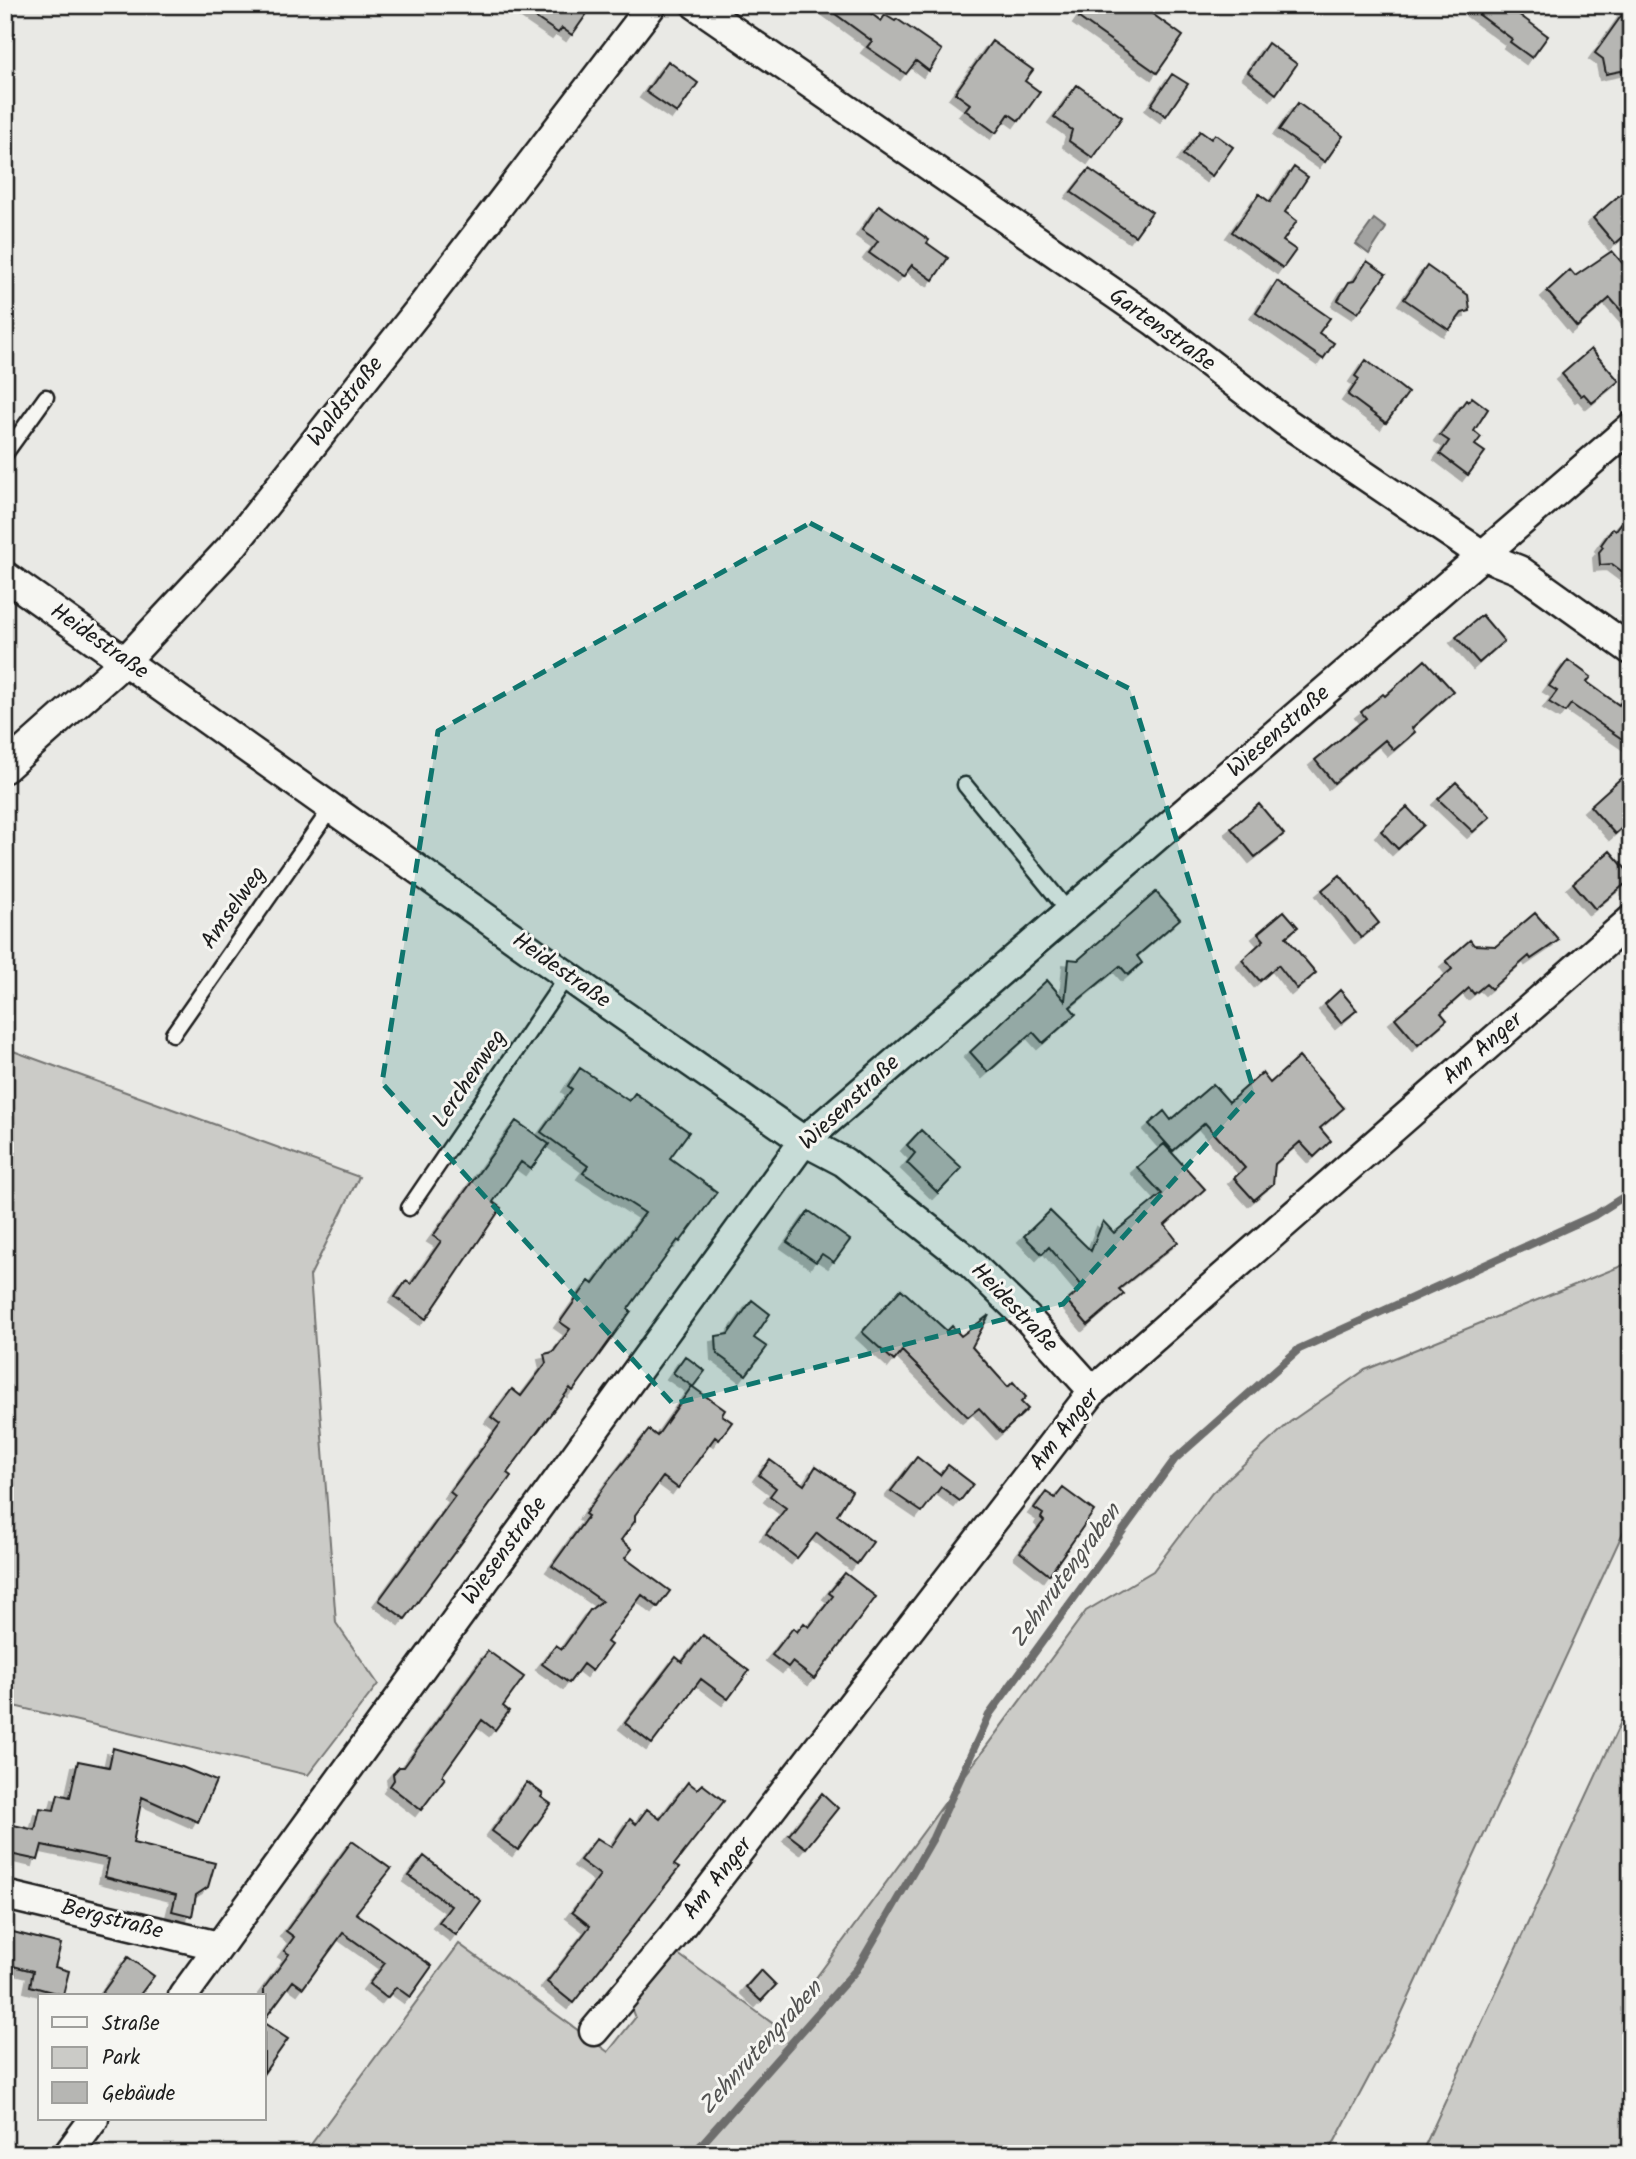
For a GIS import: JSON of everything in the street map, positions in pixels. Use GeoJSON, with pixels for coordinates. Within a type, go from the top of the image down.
{"type":"FeatureCollection","features":[{"type":"Feature","properties":{"kind":"street","name":"Waldstraße"},"geometry":{"type":"LineString","coordinates":[[5,768],[125,661],[234,544],[423,305],[652,5]]}},
{"type":"Feature","properties":{"kind":"street","name":"Gartenstraße"},"geometry":{"type":"LineString","coordinates":[[696,5],[1154,321],[1284,421],[1484,556],[1519,570],[1631,650]]}},
{"type":"Feature","properties":{"kind":"street","name":"Wiesenstraße"},"geometry":{"type":"LineString","coordinates":[[184,1994],[804,1141],[1631,428]]}},
{"type":"Feature","properties":{"kind":"street","name":"Heidestraße"},"geometry":{"type":"LineString","coordinates":[[5,576],[568,976],[804,1141],[844,1163],[966,1259],[1029,1321],[1093,1391]]}},
{"type":"Feature","properties":{"kind":"street","name":"Am Anger"},"geometry":{"type":"LineString","coordinates":[[594,2031],[714,1885],[1093,1391],[1631,920]]}},
{"type":"Feature","properties":{"kind":"street","name":"Bergstraße"},"geometry":{"type":"LineString","coordinates":[[5,1895],[219,1946]]}},
{"type":"Feature","properties":{"kind":"street"},"geometry":{"type":"LineString","coordinates":[[68,2154],[93,2120]]}},
{"type":"Feature","properties":{"kind":"lane"},"geometry":{"type":"LineString","coordinates":[[5,454],[46,397]]}},
{"type":"Feature","properties":{"kind":"lane"},"geometry":{"type":"LineString","coordinates":[[965,785],[1069,912]]}},
{"type":"Feature","properties":{"kind":"lane","name":"Amselweg"},"geometry":{"type":"LineString","coordinates":[[173,1034],[331,807]]}},
{"type":"Feature","properties":{"kind":"lane","name":"Lerchenweg"},"geometry":{"type":"LineString","coordinates":[[409,1208],[568,976]]}},
{"type":"Feature","properties":{"kind":"highlighted area"},"geometry":{"type":"Polygon","coordinates":[[[810,523],[1130,689],[1254,1091],[1063,1304],[673,1404],[382,1083],[438,731],[810,523]]]}},
{"type":"Feature","properties":{"kind":"green space"},"geometry":{"type":"Polygon","coordinates":[[[5,1048],[359,1177],[310,1276],[336,1623],[378,1684],[308,1775],[5,1704],[5,1048]]]}},
{"type":"Feature","properties":{"kind":"green space"},"geometry":{"type":"Polygon","coordinates":[[[1631,1262],[1631,1515],[1394,2030],[1328,2154],[304,2154],[459,1944],[608,2052],[635,2018],[630,2005],[674,1951],[779,2028],[1086,1611],[1153,1571],[1212,1493],[1290,1422],[1365,1370],[1631,1262]]]}},
{"type":"Feature","properties":{"kind":"green space"},"geometry":{"type":"Polygon","coordinates":[[[1631,1700],[1631,2154],[1421,2154],[1631,1700]]]}},
{"type":"Feature","properties":{"kind":"shaded area"},"geometry":{"type":"Polygon","coordinates":[[[1374,219],[1386,228],[1369,254],[1356,244],[1374,219]]]}},
{"type":"Feature","properties":{"kind":"building"},"geometry":{"type":"Polygon","coordinates":[[[517,5],[593,5],[572,35],[562,28],[558,33],[517,5]]]}},
{"type":"Feature","properties":{"kind":"building"},"geometry":{"type":"Polygon","coordinates":[[[823,5],[860,5],[881,21],[885,15],[895,21],[897,19],[942,50],[929,71],[916,61],[906,74],[867,47],[872,41],[823,5]]]}},
{"type":"Feature","properties":{"kind":"building"},"geometry":{"type":"Polygon","coordinates":[[[1088,5],[1140,5],[1183,36],[1157,73],[1079,18],[1088,5]]]}},
{"type":"Feature","properties":{"kind":"building"},"geometry":{"type":"Polygon","coordinates":[[[1466,5],[1506,5],[1548,36],[1532,58],[1510,42],[1512,39],[1466,5]]]}},
{"type":"Feature","properties":{"kind":"building"},"geometry":{"type":"Polygon","coordinates":[[[1629,5],[1631,69],[1606,74],[1603,59],[1595,53],[1629,5]]]}},
{"type":"Feature","properties":{"kind":"building"},"geometry":{"type":"Polygon","coordinates":[[[992,41],[1033,70],[1025,81],[1040,92],[1019,121],[1009,114],[996,133],[965,110],[970,104],[955,93],[992,41]]]}},
{"type":"Feature","properties":{"kind":"building"},"geometry":{"type":"Polygon","coordinates":[[[1268,43],[1297,64],[1276,94],[1248,72],[1268,43]]]}},
{"type":"Feature","properties":{"kind":"building"},"geometry":{"type":"Polygon","coordinates":[[[668,61],[698,83],[677,113],[646,92],[668,61]]]}},
{"type":"Feature","properties":{"kind":"building"},"geometry":{"type":"Polygon","coordinates":[[[1172,74],[1188,84],[1166,116],[1151,105],[1172,74]]]}},
{"type":"Feature","properties":{"kind":"building"},"geometry":{"type":"Polygon","coordinates":[[[1077,85],[1122,117],[1093,158],[1069,141],[1072,130],[1054,117],[1077,85]]]}},
{"type":"Feature","properties":{"kind":"building"},"geometry":{"type":"Polygon","coordinates":[[[1298,103],[1343,136],[1325,162],[1279,130],[1298,103]]]}},
{"type":"Feature","properties":{"kind":"building"},"geometry":{"type":"Polygon","coordinates":[[[1200,131],[1211,139],[1215,134],[1233,147],[1212,176],[1183,155],[1200,131]]]}},
{"type":"Feature","properties":{"kind":"building"},"geometry":{"type":"Polygon","coordinates":[[[1294,167],[1308,177],[1285,212],[1297,221],[1283,241],[1296,250],[1283,268],[1232,232],[1259,194],[1270,202],[1294,167]]]}},
{"type":"Feature","properties":{"kind":"building"},"geometry":{"type":"Polygon","coordinates":[[[1089,169],[1152,212],[1135,236],[1071,192],[1089,169]]]}},
{"type":"Feature","properties":{"kind":"building"},"geometry":{"type":"Polygon","coordinates":[[[1631,185],[1631,230],[1615,244],[1593,218],[1631,185]]]}},
{"type":"Feature","properties":{"kind":"building"},"geometry":{"type":"Polygon","coordinates":[[[879,205],[929,240],[927,243],[948,258],[933,280],[912,265],[903,277],[869,253],[878,241],[862,230],[879,205]]]}},
{"type":"Feature","properties":{"kind":"building"},"geometry":{"type":"Polygon","coordinates":[[[1612,251],[1631,273],[1631,322],[1610,298],[1577,327],[1547,291],[1570,270],[1575,276],[1612,251]]]}},
{"type":"Feature","properties":{"kind":"building"},"geometry":{"type":"Polygon","coordinates":[[[1367,261],[1386,274],[1358,313],[1338,300],[1367,261]]]}},
{"type":"Feature","properties":{"kind":"building"},"geometry":{"type":"Polygon","coordinates":[[[1427,266],[1468,295],[1470,311],[1462,313],[1449,330],[1404,299],[1427,266]]]}},
{"type":"Feature","properties":{"kind":"building"},"geometry":{"type":"Polygon","coordinates":[[[1277,281],[1330,318],[1319,333],[1334,343],[1323,359],[1256,313],[1277,281]]]}},
{"type":"Feature","properties":{"kind":"building"},"geometry":{"type":"Polygon","coordinates":[[[1591,349],[1619,381],[1592,403],[1584,394],[1581,396],[1562,374],[1591,349]]]}},
{"type":"Feature","properties":{"kind":"building"},"geometry":{"type":"Polygon","coordinates":[[[1366,360],[1408,393],[1386,423],[1348,395],[1359,379],[1355,376],[1366,360]]]}},
{"type":"Feature","properties":{"kind":"building"},"geometry":{"type":"Polygon","coordinates":[[[1472,397],[1488,409],[1474,431],[1481,437],[1475,445],[1485,452],[1468,475],[1440,454],[1449,441],[1440,435],[1466,400],[1468,402],[1472,397]]]}},
{"type":"Feature","properties":{"kind":"building"},"geometry":{"type":"Polygon","coordinates":[[[1631,511],[1631,578],[1612,564],[1600,565],[1599,552],[1613,528],[1616,530],[1631,511]]]}},
{"type":"Feature","properties":{"kind":"building"},"geometry":{"type":"Polygon","coordinates":[[[1482,615],[1504,641],[1479,663],[1456,637],[1482,615]]]}},
{"type":"Feature","properties":{"kind":"building"},"geometry":{"type":"Polygon","coordinates":[[[1425,660],[1453,691],[1412,728],[1415,732],[1394,750],[1385,740],[1334,783],[1315,760],[1366,718],[1361,712],[1383,694],[1385,696],[1425,660]]]}},
{"type":"Feature","properties":{"kind":"building"},"geometry":{"type":"Polygon","coordinates":[[[1568,660],[1591,677],[1587,682],[1619,705],[1631,688],[1631,745],[1571,704],[1565,712],[1549,702],[1557,691],[1549,686],[1568,660]]]}},
{"type":"Feature","properties":{"kind":"building"},"geometry":{"type":"Polygon","coordinates":[[[1631,769],[1631,820],[1615,834],[1590,806],[1631,769]]]}},
{"type":"Feature","properties":{"kind":"building"},"geometry":{"type":"Polygon","coordinates":[[[1456,782],[1490,817],[1473,832],[1438,799],[1456,782]]]}},
{"type":"Feature","properties":{"kind":"building"},"geometry":{"type":"Polygon","coordinates":[[[1259,804],[1284,834],[1255,857],[1231,828],[1259,804]]]}},
{"type":"Feature","properties":{"kind":"building"},"geometry":{"type":"Polygon","coordinates":[[[1407,807],[1424,825],[1398,849],[1381,831],[1407,807]]]}},
{"type":"Feature","properties":{"kind":"building"},"geometry":{"type":"Polygon","coordinates":[[[1610,851],[1631,875],[1631,879],[1595,909],[1573,883],[1610,851]]]}},
{"type":"Feature","properties":{"kind":"building"},"geometry":{"type":"Polygon","coordinates":[[[1340,875],[1379,923],[1361,938],[1322,890],[1340,875]]]}},
{"type":"Feature","properties":{"kind":"building"},"geometry":{"type":"Polygon","coordinates":[[[1156,892],[1180,919],[1137,956],[1142,963],[1128,975],[1120,966],[1070,1007],[1076,1014],[1043,1043],[1033,1032],[988,1072],[970,1052],[1047,980],[1065,1001],[1069,959],[1078,960],[1156,892]]]}},
{"type":"Feature","properties":{"kind":"building"},"geometry":{"type":"Polygon","coordinates":[[[1284,911],[1298,927],[1286,937],[1316,973],[1297,989],[1278,965],[1260,981],[1242,960],[1264,940],[1258,933],[1284,911]]]}},
{"type":"Feature","properties":{"kind":"building"},"geometry":{"type":"Polygon","coordinates":[[[1535,913],[1559,940],[1531,959],[1529,956],[1491,989],[1486,984],[1474,994],[1469,988],[1441,1013],[1447,1020],[1418,1045],[1395,1018],[1452,969],[1446,961],[1470,940],[1474,945],[1496,946],[1535,913]]]}},
{"type":"Feature","properties":{"kind":"building"},"geometry":{"type":"Polygon","coordinates":[[[1340,990],[1357,1010],[1341,1023],[1325,1004],[1340,990]]]}},
{"type":"Feature","properties":{"kind":"building"},"geometry":{"type":"Polygon","coordinates":[[[1299,1057],[1344,1108],[1320,1128],[1331,1141],[1314,1157],[1300,1142],[1275,1164],[1273,1184],[1254,1200],[1234,1178],[1245,1168],[1205,1123],[1173,1151],[1149,1124],[1164,1111],[1171,1120],[1213,1084],[1229,1102],[1262,1073],[1270,1083],[1299,1057]]]}},
{"type":"Feature","properties":{"kind":"building"},"geometry":{"type":"Polygon","coordinates":[[[580,1068],[629,1101],[635,1093],[689,1132],[670,1158],[717,1192],[628,1309],[631,1311],[573,1391],[570,1388],[507,1473],[511,1476],[405,1619],[379,1600],[455,1496],[450,1492],[500,1424],[491,1417],[512,1389],[521,1396],[546,1363],[544,1354],[553,1352],[570,1329],[560,1322],[589,1281],[593,1284],[645,1213],[583,1173],[588,1166],[541,1132],[572,1089],[568,1086],[580,1068]]]}},
{"type":"Feature","properties":{"kind":"building"},"geometry":{"type":"Polygon","coordinates":[[[516,1121],[549,1144],[531,1169],[521,1162],[493,1202],[501,1208],[426,1319],[395,1297],[406,1281],[411,1284],[441,1241],[433,1236],[516,1121]]]}},
{"type":"Feature","properties":{"kind":"building"},"geometry":{"type":"Polygon","coordinates":[[[921,1130],[962,1168],[938,1193],[907,1163],[915,1153],[907,1145],[921,1130]]]}},
{"type":"Feature","properties":{"kind":"building"},"geometry":{"type":"Polygon","coordinates":[[[1164,1144],[1205,1189],[1165,1225],[1178,1242],[1119,1289],[1124,1294],[1088,1325],[1067,1301],[1083,1287],[1049,1247],[1042,1254],[1024,1236],[1050,1211],[1091,1251],[1103,1221],[1114,1233],[1162,1194],[1137,1167],[1164,1144]]]}},
{"type":"Feature","properties":{"kind":"building"},"geometry":{"type":"Polygon","coordinates":[[[809,1211],[850,1240],[834,1262],[822,1254],[816,1262],[787,1242],[809,1211]]]}},
{"type":"Feature","properties":{"kind":"building"},"geometry":{"type":"Polygon","coordinates":[[[901,1289],[947,1331],[952,1326],[961,1336],[989,1315],[972,1347],[1008,1387],[1013,1382],[1026,1397],[1021,1402],[1028,1409],[1002,1433],[979,1408],[968,1417],[902,1351],[894,1361],[862,1332],[901,1289]]]}},
{"type":"Feature","properties":{"kind":"building"},"geometry":{"type":"Polygon","coordinates":[[[752,1300],[770,1314],[754,1338],[767,1347],[746,1375],[717,1354],[716,1336],[728,1334],[752,1300]]]}},
{"type":"Feature","properties":{"kind":"building"},"geometry":{"type":"Polygon","coordinates":[[[685,1356],[705,1371],[693,1387],[725,1410],[722,1415],[732,1422],[719,1440],[715,1437],[678,1488],[663,1477],[635,1515],[635,1521],[621,1540],[632,1549],[625,1558],[670,1591],[658,1607],[642,1595],[607,1642],[611,1645],[592,1671],[583,1664],[569,1683],[542,1664],[556,1645],[562,1649],[590,1610],[602,1601],[552,1566],[588,1516],[585,1514],[607,1483],[649,1430],[657,1436],[692,1386],[673,1373],[685,1356]]]}},
{"type":"Feature","properties":{"kind":"building"},"geometry":{"type":"Polygon","coordinates":[[[917,1457],[940,1475],[948,1465],[973,1484],[960,1501],[941,1487],[922,1512],[891,1491],[917,1457]]]}},
{"type":"Feature","properties":{"kind":"building"},"geometry":{"type":"Polygon","coordinates":[[[770,1460],[804,1485],[816,1466],[852,1491],[837,1515],[873,1542],[857,1564],[817,1533],[797,1558],[766,1534],[786,1508],[770,1496],[776,1488],[759,1475],[770,1460]]]}},
{"type":"Feature","properties":{"kind":"building"},"geometry":{"type":"Polygon","coordinates":[[[1063,1488],[1094,1511],[1049,1575],[1020,1552],[1044,1521],[1041,1518],[1043,1514],[1034,1508],[1046,1492],[1055,1498],[1063,1488]]]}},
{"type":"Feature","properties":{"kind":"building"},"geometry":{"type":"Polygon","coordinates":[[[845,1573],[876,1597],[814,1679],[792,1662],[788,1667],[772,1655],[793,1628],[797,1632],[804,1623],[809,1627],[833,1596],[829,1593],[845,1573]]]}},
{"type":"Feature","properties":{"kind":"building"},"geometry":{"type":"Polygon","coordinates":[[[703,1635],[749,1671],[728,1699],[701,1679],[652,1744],[625,1723],[676,1657],[682,1662],[703,1635]]]}},
{"type":"Feature","properties":{"kind":"building"},"geometry":{"type":"Polygon","coordinates":[[[488,1651],[524,1677],[503,1706],[509,1711],[495,1730],[482,1720],[421,1810],[390,1786],[394,1780],[393,1774],[399,1767],[404,1767],[488,1651]]]}},
{"type":"Feature","properties":{"kind":"building"},"geometry":{"type":"Polygon","coordinates":[[[113,1748],[182,1767],[216,1781],[198,1822],[142,1797],[133,1843],[215,1863],[208,1887],[196,1895],[192,1916],[172,1911],[176,1895],[105,1877],[109,1859],[42,1845],[38,1860],[5,1853],[5,1823],[35,1830],[40,1808],[54,1810],[58,1794],[70,1797],[78,1761],[109,1767],[113,1748]]]}},
{"type":"Feature","properties":{"kind":"building"},"geometry":{"type":"Polygon","coordinates":[[[527,1782],[551,1804],[518,1850],[492,1831],[527,1782]]]}},
{"type":"Feature","properties":{"kind":"building"},"geometry":{"type":"Polygon","coordinates":[[[688,1782],[697,1789],[702,1784],[724,1801],[674,1865],[679,1868],[573,2003],[547,1982],[590,1926],[572,1912],[600,1875],[580,1860],[597,1838],[611,1847],[630,1819],[636,1824],[647,1809],[660,1819],[688,1782]]]}},
{"type":"Feature","properties":{"kind":"building"},"geometry":{"type":"Polygon","coordinates":[[[822,1793],[838,1808],[806,1848],[789,1835],[822,1793]]]}},
{"type":"Feature","properties":{"kind":"building"},"geometry":{"type":"Polygon","coordinates":[[[352,1841],[391,1869],[356,1913],[432,1966],[410,1997],[396,1987],[387,1998],[369,1984],[385,1963],[343,1933],[303,1988],[293,1981],[266,2017],[264,1988],[289,1954],[284,1951],[294,1937],[286,1931],[352,1841]]]}},
{"type":"Feature","properties":{"kind":"building"},"geometry":{"type":"Polygon","coordinates":[[[424,1856],[481,1901],[456,1935],[439,1922],[451,1906],[409,1876],[424,1856]]]}},
{"type":"Feature","properties":{"kind":"building"},"geometry":{"type":"Polygon","coordinates":[[[13,1932],[61,1944],[55,1967],[69,1971],[63,1994],[30,1986],[33,1971],[5,1964],[13,1932]]]}},
{"type":"Feature","properties":{"kind":"building"},"geometry":{"type":"Polygon","coordinates":[[[128,1957],[154,1976],[140,1994],[101,1994],[128,1957]]]}},
{"type":"Feature","properties":{"kind":"building"},"geometry":{"type":"Polygon","coordinates":[[[761,1970],[776,1985],[761,2001],[746,1987],[761,1970]]]}},
{"type":"Feature","properties":{"kind":"building"},"geometry":{"type":"Polygon","coordinates":[[[266,2024],[288,2039],[266,2070],[266,2024]]]}},
{"type":"Feature","properties":{"kind":"waterway","name":"Zehnrutengraben"},"geometry":{"type":"LineString","coordinates":[[693,2154],[857,1969],[933,1838],[989,1715],[1175,1459],[1299,1349],[1595,1215],[1631,1192]]}}]}
